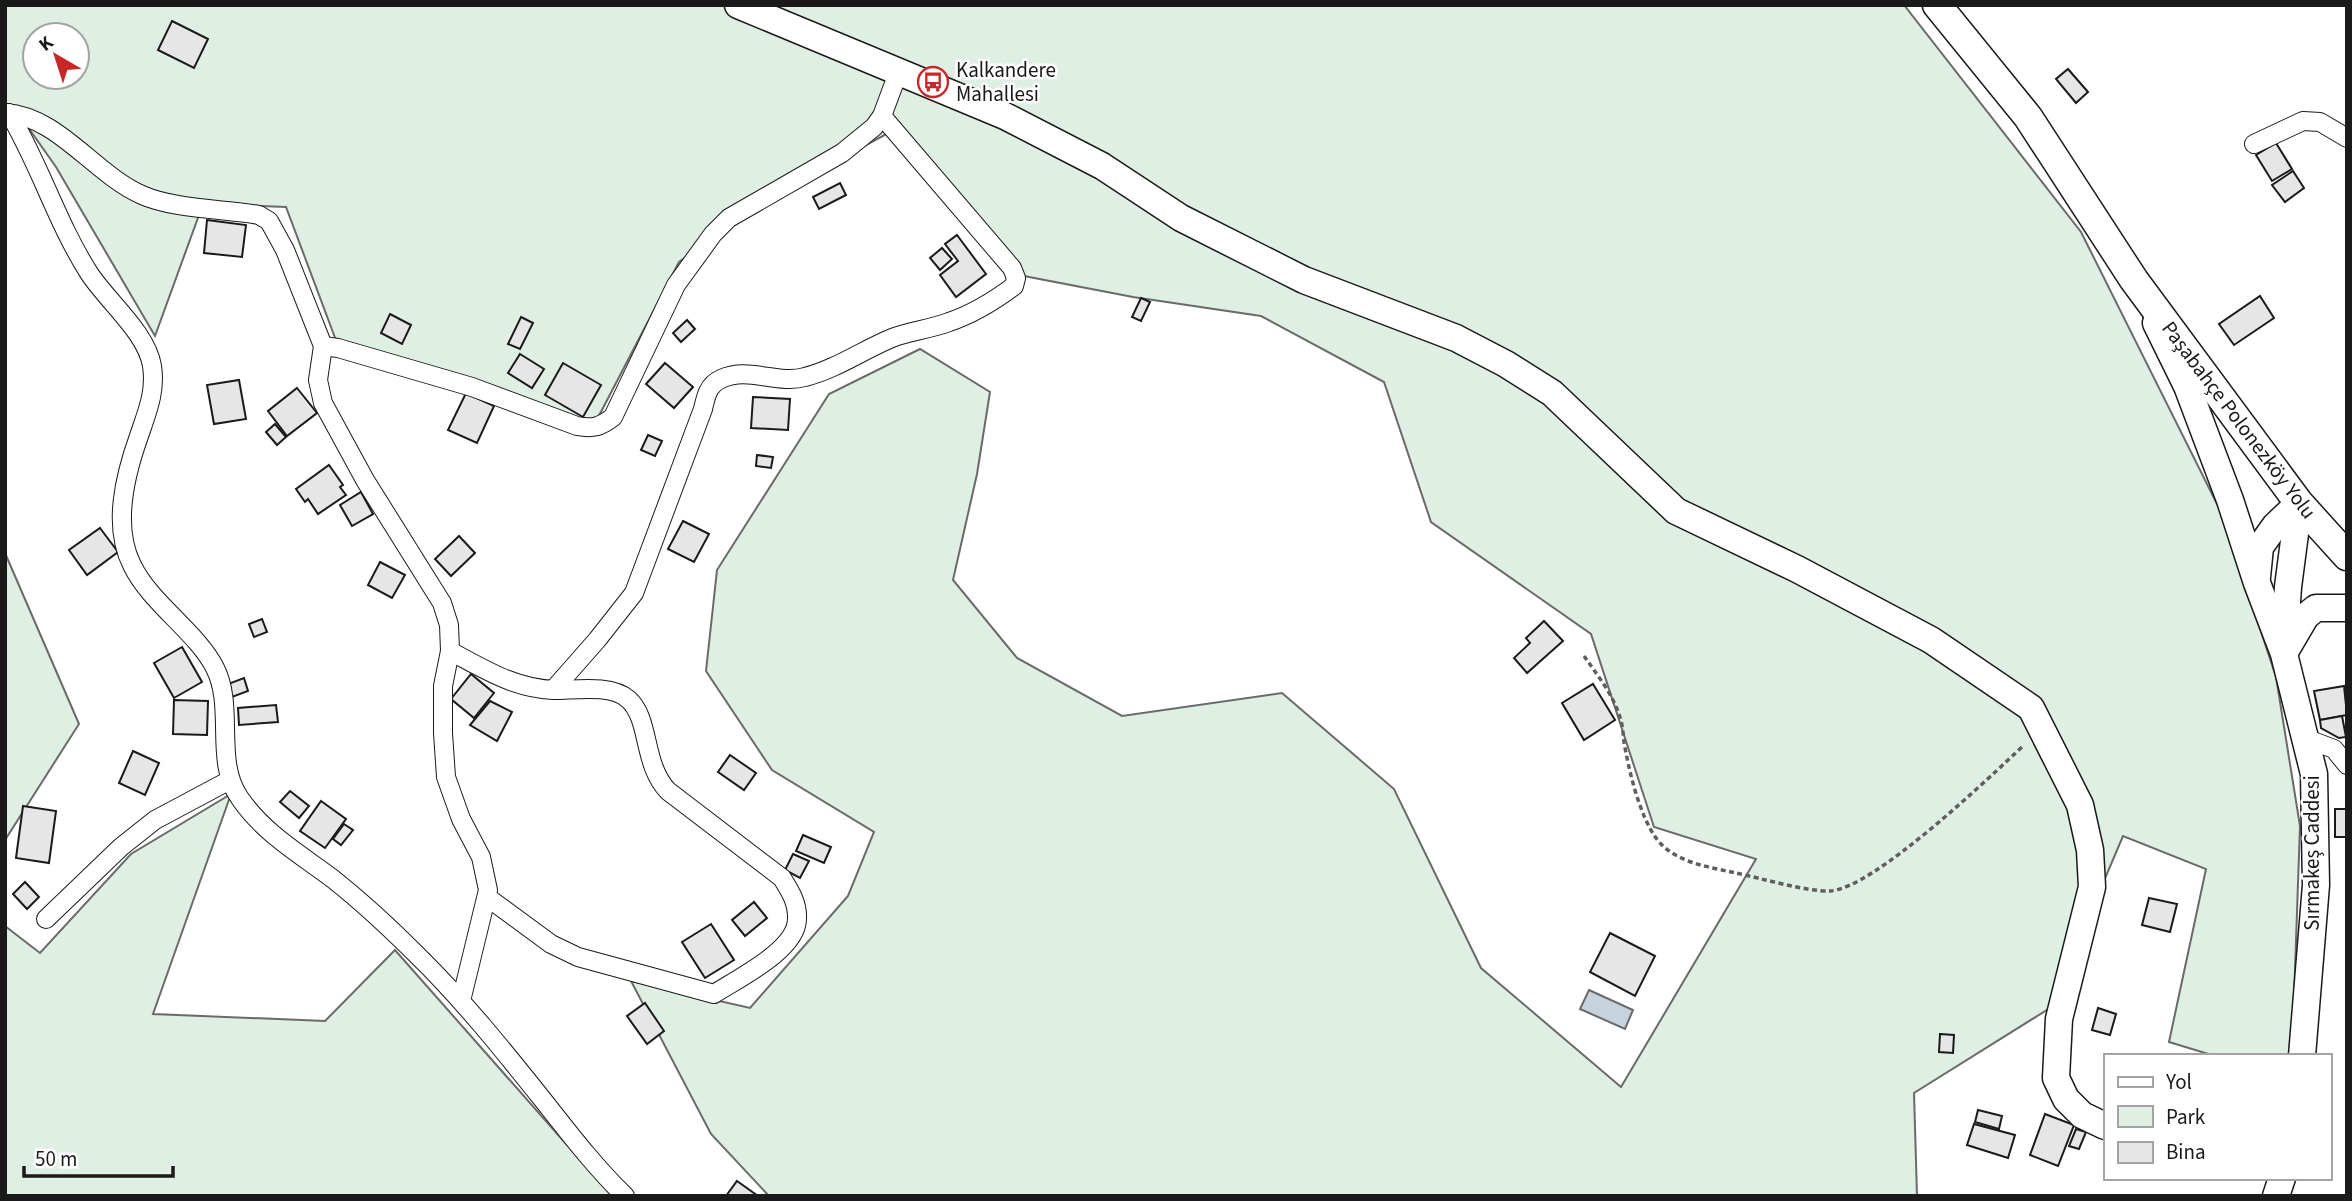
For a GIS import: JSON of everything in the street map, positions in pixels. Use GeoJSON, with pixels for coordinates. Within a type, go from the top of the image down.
{"type":"FeatureCollection","features":[{"type":"Feature","properties":{"kind":"main road","name":"Paşabahçe Polonezköy Yolu"},"geometry":{"type":"LineString","coordinates":[[1937,5],[2028,117],[2134,280],[2298,503],[2347,556]]}},
{"type":"Feature","properties":{"kind":"street"},"geometry":{"type":"LineString","coordinates":[[738,5],[1005,116],[1102,166],[1181,218],[1304,280],[1456,338],[1506,364],[1552,393],[1676,511],[1797,569],[1931,640],[2031,708],[2080,805],[2090,850],[2092,887],[2059,1018],[2056,1078],[2066,1098],[2082,1115],[2104,1126]]}},
{"type":"Feature","properties":{"kind":"street"},"geometry":{"type":"LineString","coordinates":[[323,346],[472,387],[577,426],[593,429],[613,416],[676,285],[713,234],[729,218],[842,153],[874,127],[882,116],[898,73]]}},
{"type":"Feature","properties":{"kind":"street"},"geometry":{"type":"LineString","coordinates":[[7,113],[28,117],[46,125],[124,186],[145,197],[259,215],[269,221],[285,250],[323,346],[318,380],[323,403],[365,480],[442,603],[449,625],[450,651],[443,687],[446,777],[461,819],[481,857],[486,873],[487,897],[461,1001]]}},
{"type":"Feature","properties":{"kind":"street"},"geometry":{"type":"LineString","coordinates":[[7,113],[23,137],[64,228],[90,275],[127,321],[152,362],[154,394],[124,484],[124,539],[131,565],[146,587],[215,669],[221,687],[230,780],[237,794],[254,817],[281,842],[336,881],[416,954],[461,1001],[568,1132],[625,1196]]}},
{"type":"Feature","properties":{"kind":"street"},"geometry":{"type":"LineString","coordinates":[[553,690],[634,593],[703,409],[707,390],[719,379],[739,373],[781,380],[804,377],[835,366],[895,337],[974,313],[1014,286],[1016,278],[1012,268],[882,116]]}},
{"type":"Feature","properties":{"kind":"street"},"geometry":{"type":"LineString","coordinates":[[2254,144],[2303,121],[2320,122],[2347,138]]}},
{"type":"Feature","properties":{"kind":"street"},"geometry":{"type":"LineString","coordinates":[[2134,280],[2203,424],[2284,654]]}},
{"type":"Feature","properties":{"kind":"street"},"geometry":{"type":"LineString","coordinates":[[2257,583],[2260,547],[2275,526],[2298,503]]}},
{"type":"Feature","properties":{"kind":"street"},"geometry":{"type":"LineString","coordinates":[[2284,654],[2287,587],[2298,503]]}},
{"type":"Feature","properties":{"kind":"street"},"geometry":{"type":"LineString","coordinates":[[2284,654],[2306,616],[2316,608],[2347,608]]}},
{"type":"Feature","properties":{"kind":"street"},"geometry":{"type":"LineString","coordinates":[[450,651],[523,687],[553,690],[602,689],[627,698],[639,715],[659,782],[782,878],[794,898],[798,921],[790,937],[771,958],[713,994],[578,957],[541,938],[487,897]]}},
{"type":"Feature","properties":{"kind":"street","name":"Sırmakeş Caddesi"},"geometry":{"type":"LineString","coordinates":[[2284,654],[2314,774],[2316,885],[2302,1054]]}},
{"type":"Feature","properties":{"kind":"street"},"geometry":{"type":"LineString","coordinates":[[2305,738],[2334,749],[2347,765]]}},
{"type":"Feature","properties":{"kind":"street"},"geometry":{"type":"LineString","coordinates":[[47,919],[121,847],[155,820],[230,780]]}},
{"type":"Feature","properties":{"kind":"path"},"geometry":{"type":"LineString","coordinates":[[1584,656],[1608,692],[1621,721],[1642,813],[1654,836],[1667,852],[1714,868],[1831,891],[1869,877],[1941,820],[2041,730]]}},
{"type":"Feature","properties":{"kind":"green space"},"geometry":{"type":"Polygon","coordinates":[[[5,5],[1904,5],[2081,232],[2223,516],[2276,677],[2300,826],[2292,1054],[2208,1054],[2169,1042],[2206,869],[2123,836],[2050,1008],[1914,1093],[1917,1196],[769,1196],[711,1134],[631,981],[750,1008],[848,896],[874,832],[772,770],[706,671],[717,570],[829,394],[920,349],[990,392],[977,474],[953,580],[1017,658],[1122,716],[1282,693],[1394,789],[1481,968],[1621,1087],[1756,859],[1654,827],[1591,634],[1431,522],[1384,382],[1261,316],[1133,297],[1024,276],[892,131],[773,195],[679,262],[591,431],[340,351],[286,207],[203,204],[155,336],[56,167],[13,106],[5,105],[5,5]]]}},
{"type":"Feature","properties":{"kind":"green space"},"geometry":{"type":"Polygon","coordinates":[[[5,553],[79,724],[5,840],[5,553]]]}},
{"type":"Feature","properties":{"kind":"green space"},"geometry":{"type":"Polygon","coordinates":[[[231,794],[153,1014],[325,1021],[395,950],[612,1196],[5,1196],[5,926],[40,953],[131,854],[231,794]]]}},
{"type":"Feature","properties":{"kind":"shaded area"},"geometry":{"type":"Polygon","coordinates":[[[1589,990],[1633,1010],[1625,1029],[1580,1009],[1589,990]]]}},
{"type":"Feature","properties":{"kind":"building"},"geometry":{"type":"Polygon","coordinates":[[[172,21],[208,39],[194,68],[158,50],[172,21]]]}},
{"type":"Feature","properties":{"kind":"building"},"geometry":{"type":"Polygon","coordinates":[[[2068,69],[2088,92],[2076,103],[2056,79],[2068,69]]]}},
{"type":"Feature","properties":{"kind":"building"},"geometry":{"type":"Polygon","coordinates":[[[2276,143],[2292,169],[2272,181],[2256,155],[2276,143]]]}},
{"type":"Feature","properties":{"kind":"building"},"geometry":{"type":"Polygon","coordinates":[[[2293,171],[2304,188],[2285,202],[2272,185],[2293,171]]]}},
{"type":"Feature","properties":{"kind":"building"},"geometry":{"type":"Polygon","coordinates":[[[840,183],[846,195],[819,209],[813,197],[840,183]]]}},
{"type":"Feature","properties":{"kind":"building"},"geometry":{"type":"Polygon","coordinates":[[[207,220],[246,225],[242,257],[204,253],[207,220]]]}},
{"type":"Feature","properties":{"kind":"building"},"geometry":{"type":"Polygon","coordinates":[[[957,235],[986,274],[956,297],[940,275],[958,261],[945,244],[957,235]]]}},
{"type":"Feature","properties":{"kind":"building"},"geometry":{"type":"Polygon","coordinates":[[[942,248],[952,259],[940,270],[930,258],[942,248]]]}},
{"type":"Feature","properties":{"kind":"building"},"geometry":{"type":"Polygon","coordinates":[[[2260,296],[2274,318],[2234,345],[2219,324],[2260,296]]]}},
{"type":"Feature","properties":{"kind":"building"},"geometry":{"type":"Polygon","coordinates":[[[1141,298],[1150,302],[1141,321],[1132,317],[1141,298]]]}},
{"type":"Feature","properties":{"kind":"building"},"geometry":{"type":"Polygon","coordinates":[[[390,314],[411,325],[402,344],[381,333],[390,314]]]}},
{"type":"Feature","properties":{"kind":"building"},"geometry":{"type":"Polygon","coordinates":[[[521,317],[533,323],[520,349],[508,344],[521,317]]]}},
{"type":"Feature","properties":{"kind":"building"},"geometry":{"type":"Polygon","coordinates":[[[687,320],[695,329],[681,342],[673,333],[687,320]]]}},
{"type":"Feature","properties":{"kind":"building"},"geometry":{"type":"Polygon","coordinates":[[[520,354],[544,369],[532,388],[508,373],[520,354]]]}},
{"type":"Feature","properties":{"kind":"building"},"geometry":{"type":"Polygon","coordinates":[[[563,363],[601,385],[583,417],[545,395],[563,363]]]}},
{"type":"Feature","properties":{"kind":"building"},"geometry":{"type":"Polygon","coordinates":[[[665,363],[693,387],[674,408],[646,384],[665,363]]]}},
{"type":"Feature","properties":{"kind":"building"},"geometry":{"type":"Polygon","coordinates":[[[239,380],[246,419],[214,424],[207,385],[239,380]]]}},
{"type":"Feature","properties":{"kind":"building"},"geometry":{"type":"Polygon","coordinates":[[[297,388],[317,413],[287,436],[268,411],[297,388]]]}},
{"type":"Feature","properties":{"kind":"building"},"geometry":{"type":"Polygon","coordinates":[[[466,393],[494,406],[477,443],[448,430],[466,393]]]}},
{"type":"Feature","properties":{"kind":"building"},"geometry":{"type":"Polygon","coordinates":[[[753,397],[790,399],[788,430],[751,428],[753,397]]]}},
{"type":"Feature","properties":{"kind":"building"},"geometry":{"type":"Polygon","coordinates":[[[275,424],[286,437],[277,445],[266,432],[275,424]]]}},
{"type":"Feature","properties":{"kind":"building"},"geometry":{"type":"Polygon","coordinates":[[[648,435],[662,441],[655,456],[641,450],[648,435]]]}},
{"type":"Feature","properties":{"kind":"building"},"geometry":{"type":"Polygon","coordinates":[[[757,455],[773,457],[771,468],[756,466],[757,455]]]}},
{"type":"Feature","properties":{"kind":"building"},"geometry":{"type":"Polygon","coordinates":[[[329,465],[343,485],[340,487],[346,495],[318,514],[308,499],[305,502],[296,489],[329,465]]]}},
{"type":"Feature","properties":{"kind":"building"},"geometry":{"type":"Polygon","coordinates":[[[361,492],[373,514],[352,526],[340,505],[361,492]]]}},
{"type":"Feature","properties":{"kind":"building"},"geometry":{"type":"Polygon","coordinates":[[[683,521],[709,534],[694,562],[668,549],[683,521]]]}},
{"type":"Feature","properties":{"kind":"building"},"geometry":{"type":"Polygon","coordinates":[[[100,528],[118,552],[87,575],[69,550],[100,528]]]}},
{"type":"Feature","properties":{"kind":"building"},"geometry":{"type":"Polygon","coordinates":[[[459,536],[475,553],[451,576],[435,559],[459,536]]]}},
{"type":"Feature","properties":{"kind":"building"},"geometry":{"type":"Polygon","coordinates":[[[380,562],[405,575],[392,598],[368,585],[380,562]]]}},
{"type":"Feature","properties":{"kind":"building"},"geometry":{"type":"Polygon","coordinates":[[[262,619],[267,632],[254,637],[249,624],[262,619]]]}},
{"type":"Feature","properties":{"kind":"building"},"geometry":{"type":"Polygon","coordinates":[[[1544,621],[1563,641],[1527,673],[1514,658],[1530,643],[1526,638],[1544,621]]]}},
{"type":"Feature","properties":{"kind":"building"},"geometry":{"type":"Polygon","coordinates":[[[182,647],[202,682],[174,698],[154,663],[182,647]]]}},
{"type":"Feature","properties":{"kind":"building"},"geometry":{"type":"Polygon","coordinates":[[[471,674],[494,693],[474,718],[451,699],[471,674]]]}},
{"type":"Feature","properties":{"kind":"building"},"geometry":{"type":"Polygon","coordinates":[[[244,678],[248,691],[232,697],[228,684],[244,678]]]}},
{"type":"Feature","properties":{"kind":"building"},"geometry":{"type":"Polygon","coordinates":[[[1593,684],[1615,720],[1584,740],[1562,703],[1593,684]]]}},
{"type":"Feature","properties":{"kind":"building"},"geometry":{"type":"Polygon","coordinates":[[[2344,686],[2347,715],[2320,720],[2314,691],[2344,686]]]}},
{"type":"Feature","properties":{"kind":"building"},"geometry":{"type":"Polygon","coordinates":[[[174,700],[208,701],[207,735],[173,734],[174,700]]]}},
{"type":"Feature","properties":{"kind":"building"},"geometry":{"type":"Polygon","coordinates":[[[490,701],[512,712],[497,741],[470,725],[490,701]]]}},
{"type":"Feature","properties":{"kind":"building"},"geometry":{"type":"Polygon","coordinates":[[[276,705],[278,722],[239,725],[238,708],[276,705]]]}},
{"type":"Feature","properties":{"kind":"building"},"geometry":{"type":"Polygon","coordinates":[[[2342,716],[2346,737],[2339,738],[2321,728],[2320,720],[2342,716]]]}},
{"type":"Feature","properties":{"kind":"building"},"geometry":{"type":"Polygon","coordinates":[[[133,751],[159,763],[145,795],[119,783],[133,751]]]}},
{"type":"Feature","properties":{"kind":"building"},"geometry":{"type":"Polygon","coordinates":[[[730,755],[756,773],[744,790],[718,772],[730,755]]]}},
{"type":"Feature","properties":{"kind":"building"},"geometry":{"type":"Polygon","coordinates":[[[290,791],[309,806],[299,818],[280,802],[290,791]]]}},
{"type":"Feature","properties":{"kind":"building"},"geometry":{"type":"Polygon","coordinates":[[[321,801],[346,819],[325,848],[300,831],[321,801]]]}},
{"type":"Feature","properties":{"kind":"building"},"geometry":{"type":"Polygon","coordinates":[[[23,806],[56,811],[49,863],[16,858],[23,806]]]}},
{"type":"Feature","properties":{"kind":"building"},"geometry":{"type":"Polygon","coordinates":[[[2335,809],[2347,809],[2347,837],[2335,837],[2335,809]]]}},
{"type":"Feature","properties":{"kind":"building"},"geometry":{"type":"Polygon","coordinates":[[[344,824],[353,830],[341,845],[333,839],[344,824]]]}},
{"type":"Feature","properties":{"kind":"building"},"geometry":{"type":"Polygon","coordinates":[[[803,835],[831,847],[824,863],[796,851],[803,835]]]}},
{"type":"Feature","properties":{"kind":"building"},"geometry":{"type":"Polygon","coordinates":[[[793,854],[809,861],[800,878],[785,870],[793,854]]]}},
{"type":"Feature","properties":{"kind":"building"},"geometry":{"type":"Polygon","coordinates":[[[25,882],[39,897],[27,909],[13,894],[25,882]]]}},
{"type":"Feature","properties":{"kind":"building"},"geometry":{"type":"Polygon","coordinates":[[[2149,898],[2177,904],[2170,932],[2142,925],[2149,898]]]}},
{"type":"Feature","properties":{"kind":"building"},"geometry":{"type":"Polygon","coordinates":[[[754,902],[767,918],[745,936],[732,920],[754,902]]]}},
{"type":"Feature","properties":{"kind":"building"},"geometry":{"type":"Polygon","coordinates":[[[711,924],[734,960],[705,978],[682,942],[711,924]]]}},
{"type":"Feature","properties":{"kind":"building"},"geometry":{"type":"Polygon","coordinates":[[[1610,933],[1655,956],[1635,996],[1590,972],[1610,933]]]}},
{"type":"Feature","properties":{"kind":"building"},"geometry":{"type":"Polygon","coordinates":[[[645,1003],[664,1031],[647,1044],[627,1016],[645,1003]]]}},
{"type":"Feature","properties":{"kind":"building"},"geometry":{"type":"Polygon","coordinates":[[[2098,1008],[2116,1014],[2110,1035],[2092,1030],[2098,1008]]]}},
{"type":"Feature","properties":{"kind":"building"},"geometry":{"type":"Polygon","coordinates":[[[1940,1034],[1954,1035],[1953,1053],[1939,1052],[1940,1034]]]}},
{"type":"Feature","properties":{"kind":"building"},"geometry":{"type":"Polygon","coordinates":[[[1978,1110],[2002,1116],[1999,1129],[1975,1122],[1978,1110]]]}},
{"type":"Feature","properties":{"kind":"building"},"geometry":{"type":"Polygon","coordinates":[[[2045,1114],[2074,1125],[2058,1166],[2030,1155],[2045,1114]]]}},
{"type":"Feature","properties":{"kind":"building"},"geometry":{"type":"Polygon","coordinates":[[[1974,1124],[2015,1135],[2008,1158],[1967,1145],[1974,1124]]]}},
{"type":"Feature","properties":{"kind":"building"},"geometry":{"type":"Polygon","coordinates":[[[2076,1129],[2086,1132],[2079,1149],[2069,1146],[2076,1129]]]}},
{"type":"Feature","properties":{"kind":"building"},"geometry":{"type":"Polygon","coordinates":[[[737,1181],[758,1196],[726,1196],[737,1181]]]}},
{"type":"Feature","properties":{"kind":"place","name":"Kalkandere Mahallesi"},"geometry":{"type":"Point","coordinates":[933,82]}}]}
